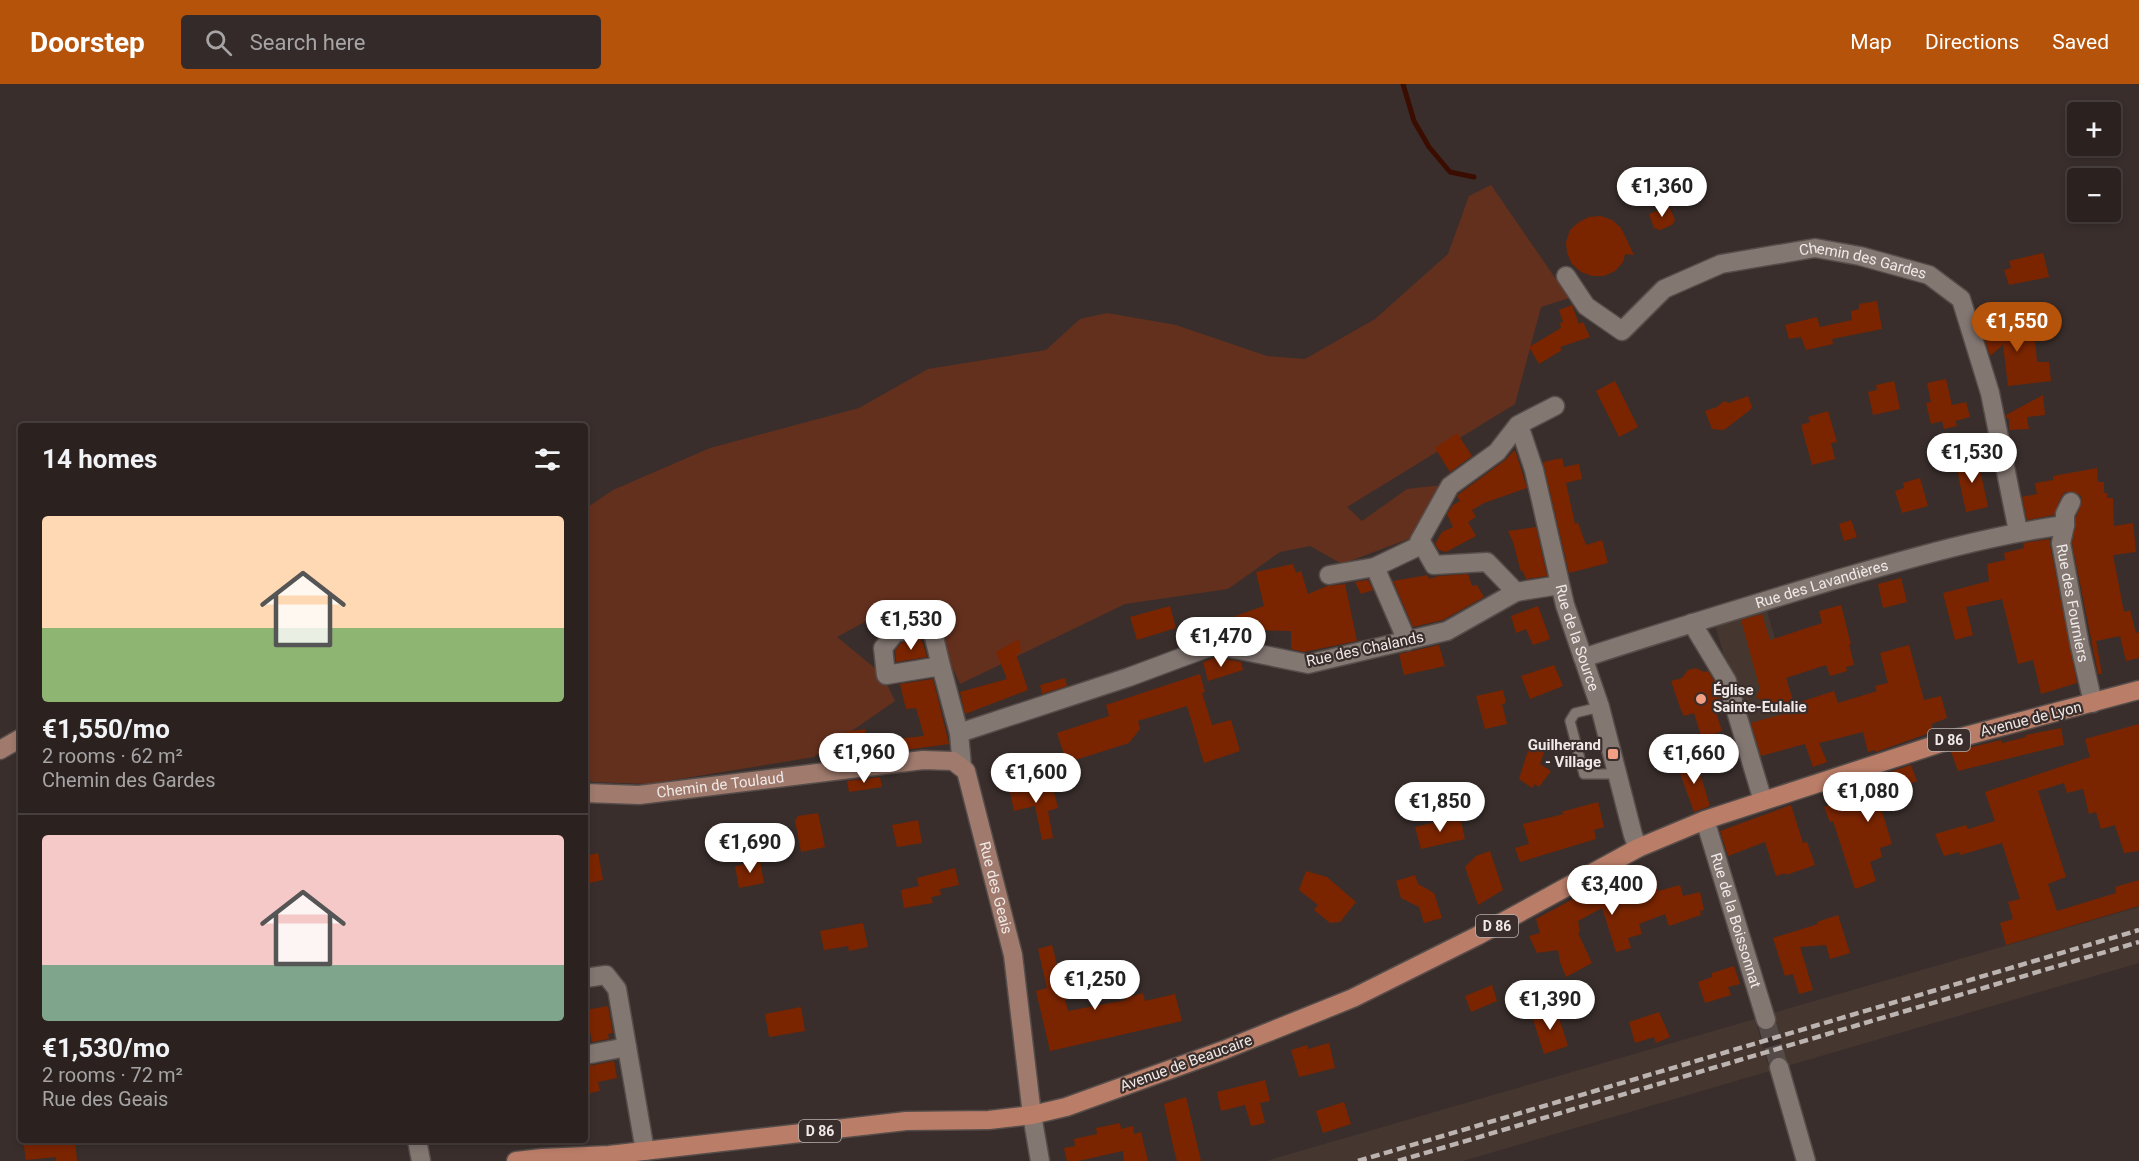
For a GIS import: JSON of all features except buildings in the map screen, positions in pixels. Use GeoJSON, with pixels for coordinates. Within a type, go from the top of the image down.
{"type":"FeatureCollection","features":[{"type":"Feature","properties":{"kind":"main road","name":"Avenue de Lyon"},"geometry":{"type":"LineString","coordinates":[[1712,818],[1947,741],[2139,690]]}},
{"type":"Feature","properties":{"kind":"main road","name":"Avenue de Beaucaire"},"geometry":{"type":"LineString","coordinates":[[516,1161],[654,1154],[906,1121],[989,1120],[1032,1115],[1066,1107],[1214,1053],[1353,998],[1477,936],[1638,848],[1712,818]]}},
{"type":"Feature","properties":{"kind":"main road","name":"Avenue de Beaucaire"},"geometry":{"type":"LineString","coordinates":[[586,1161],[609,1155]]}},
{"type":"Feature","properties":{"kind":"street","name":"Chemin des Gardes"},"geometry":{"type":"LineString","coordinates":[[1566,276],[1586,306],[1623,331],[1664,289],[1721,264],[1815,248],[1860,256],[1929,275],[1960,299],[1964,310],[1990,393],[2018,531]]}},
{"type":"Feature","properties":{"kind":"street"},"geometry":{"type":"LineString","coordinates":[[1329,575],[1375,567],[1417,547],[1450,486],[1497,452],[1518,425],[1554,406]]}},
{"type":"Feature","properties":{"kind":"street","name":"Rue de la Source"},"geometry":{"type":"LineString","coordinates":[[1516,429],[1522,435],[1534,470],[1560,585],[1574,634],[1600,707],[1638,848]]}},
{"type":"Feature","properties":{"kind":"street","name":"Rue des Fourniers"},"geometry":{"type":"LineString","coordinates":[[2071,502],[2065,514],[2061,543],[2093,703]]}},
{"type":"Feature","properties":{"kind":"street","name":"Rue des Lavandières"},"geometry":{"type":"LineString","coordinates":[[1583,658],[1692,622],[1915,557],[2018,531],[2065,525]]}},
{"type":"Feature","properties":{"kind":"street"},"geometry":{"type":"LineString","coordinates":[[1420,540],[1434,565],[1487,562],[1516,592]]}},
{"type":"Feature","properties":{"kind":"street"},"geometry":{"type":"LineString","coordinates":[[1375,567],[1407,641]]}},
{"type":"Feature","properties":{"kind":"street","name":"Rue des Chalands"},"geometry":{"type":"LineString","coordinates":[[959,733],[1129,677],[1215,645],[1308,664],[1447,631],[1516,592],[1560,585]]}},
{"type":"Feature","properties":{"kind":"street"},"geometry":{"type":"LineString","coordinates":[[1692,622],[1727,681],[1763,801]]}},
{"type":"Feature","properties":{"kind":"street","name":"Rue des Geais"},"geometry":{"type":"LineString","coordinates":[[941,666],[959,733],[962,767],[966,771],[1013,955],[1032,1115]]}},
{"type":"Feature","properties":{"kind":"street"},"geometry":{"type":"LineString","coordinates":[[0,750],[18,740]]}},
{"type":"Feature","properties":{"kind":"street","name":"Chemin de Toulaud"},"geometry":{"type":"LineString","coordinates":[[588,793],[639,795],[922,760],[953,761],[962,767]]}},
{"type":"Feature","properties":{"kind":"street","name":"Rue de la Boissonnat"},"geometry":{"type":"LineString","coordinates":[[1712,818],[1766,1020]]}},
{"type":"Feature","properties":{"kind":"street"},"geometry":{"type":"LineString","coordinates":[[588,978],[606,975],[617,989],[627,1047],[654,1154]]}},
{"type":"Feature","properties":{"kind":"street"},"geometry":{"type":"LineString","coordinates":[[588,1054],[627,1047]]}},
{"type":"Feature","properties":{"kind":"street"},"geometry":{"type":"LineString","coordinates":[[1779,1067],[1806,1161]]}},
{"type":"Feature","properties":{"kind":"street"},"geometry":{"type":"LineString","coordinates":[[1032,1115],[1040,1161]]}},
{"type":"Feature","properties":{"kind":"street"},"geometry":{"type":"LineString","coordinates":[[418,1143],[421,1161]]}},
{"type":"Feature","properties":{"kind":"lane"},"geometry":{"type":"LineString","coordinates":[[1600,707],[1575,713],[1570,721],[1584,774],[1608,774],[1618,771]]}},
{"type":"Feature","properties":{"kind":"shaded area"},"geometry":{"type":"Polygon","coordinates":[[[1491,185],[1569,298],[1541,307],[1515,404],[1347,507],[1362,521],[1407,489],[1442,485],[1411,538],[1342,564],[1310,546],[1280,552],[1228,589],[1125,604],[960,684],[930,620],[891,625],[872,618],[837,637],[882,674],[895,701],[814,757],[649,784],[588,780],[588,507],[613,490],[710,448],[859,408],[928,369],[1046,350],[1080,319],[1107,313],[1176,325],[1267,356],[1305,359],[1375,319],[1448,254],[1469,196],[1491,185]]]}},
{"type":"Feature","properties":{"kind":"shaded area"},"geometry":{"type":"Polygon","coordinates":[[[1765,604],[1801,728],[1793,747],[1754,758],[1713,618],[1765,604]]]}},
{"type":"Feature","properties":{"kind":"shaded area"},"geometry":{"type":"Polygon","coordinates":[[[2139,907],[2139,963],[1787,1066],[1773,1013],[2139,907]]]}},
{"type":"Feature","properties":{"kind":"shaded area"},"geometry":{"type":"Polygon","coordinates":[[[1755,1019],[1770,1071],[1463,1161],[1266,1161],[1755,1019]]]}},
{"type":"Feature","properties":{"kind":"waterway"},"geometry":{"type":"LineString","coordinates":[[1403,84],[1414,121],[1429,147],[1450,172],[1474,177]]}},
{"type":"Feature","properties":{"kind":"tunnel"},"geometry":{"type":"LineString","coordinates":[[1766,1020],[1779,1067]]}},
{"type":"Feature","properties":{"kind":"railway"},"geometry":{"type":"LineString","coordinates":[[1358,1161],[2139,930]]}},
{"type":"Feature","properties":{"kind":"railway"},"geometry":{"type":"LineString","coordinates":[[1398,1161],[2139,942]]}},
{"type":"Feature","properties":{"kind":"place","name":"Église Sainte-Eulalie"},"geometry":{"type":"Point","coordinates":[1701,699]}},
{"type":"Feature","properties":{"kind":"place","name":"Guilherand - Village"},"geometry":{"type":"Point","coordinates":[1613,754]}}]}
